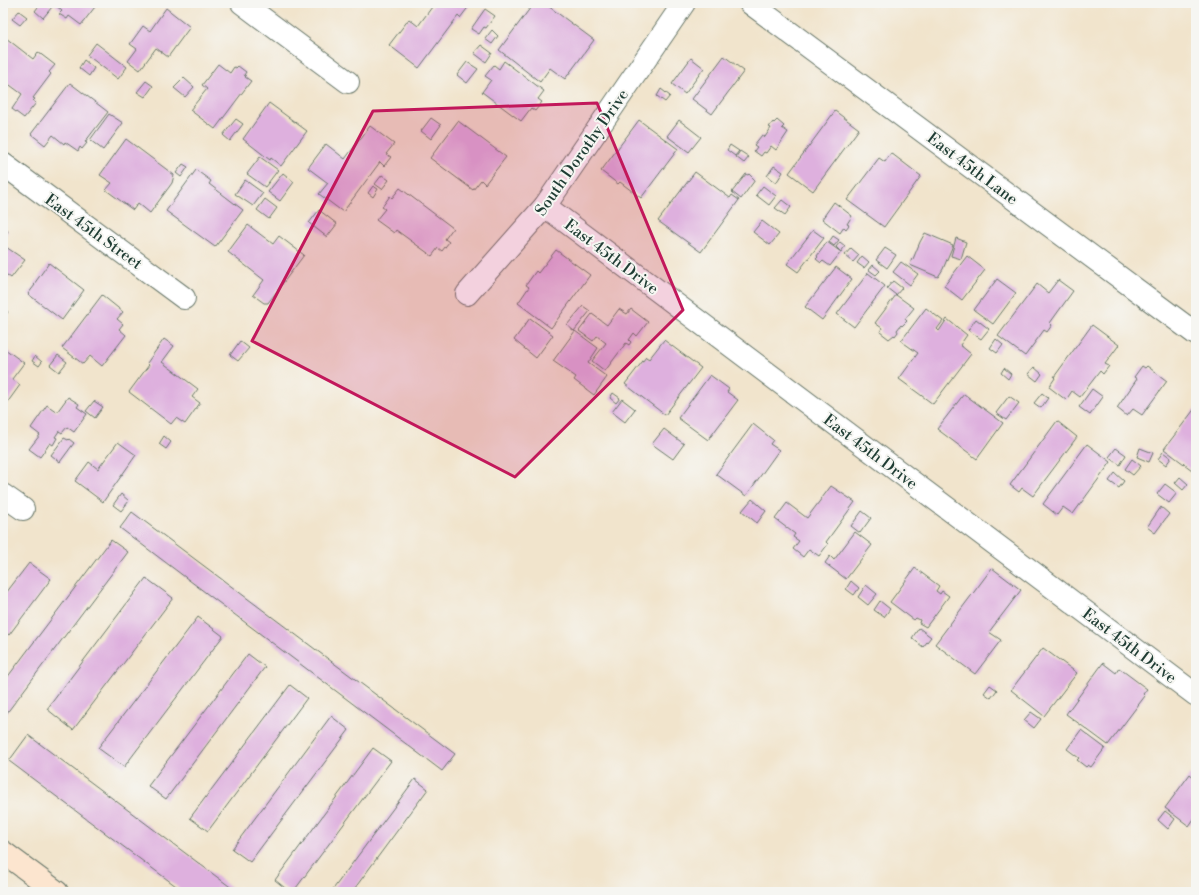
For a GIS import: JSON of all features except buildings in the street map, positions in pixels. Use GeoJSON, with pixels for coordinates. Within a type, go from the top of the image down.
{"type":"FeatureCollection","features":[{"type":"Feature","properties":{"kind":"street"},"geometry":{"type":"LineString","coordinates":[[242,3],[348,82]]}},
{"type":"Feature","properties":{"kind":"street","name":"South Dorothy Drive"},"geometry":{"type":"LineString","coordinates":[[467,294],[545,206],[684,3]]}},
{"type":"Feature","properties":{"kind":"street","name":"East 45th Lane"},"geometry":{"type":"LineString","coordinates":[[750,3],[1196,334]]}},
{"type":"Feature","properties":{"kind":"street","name":"East 45th Street"},"geometry":{"type":"LineString","coordinates":[[3,164],[184,298]]}},
{"type":"Feature","properties":{"kind":"street","name":"East 45th Drive"},"geometry":{"type":"LineString","coordinates":[[545,206],[1196,695]]}},
{"type":"Feature","properties":{"kind":"street"},"geometry":{"type":"LineString","coordinates":[[3,495],[23,509]]}},
{"type":"Feature","properties":{"kind":"street"},"geometry":{"type":"LineString","coordinates":[[3,852],[57,892]]}},
{"type":"Feature","properties":{"kind":"highlighted area"},"geometry":{"type":"Polygon","coordinates":[[[597,103],[683,310],[515,477],[252,341],[373,111],[597,103]]]}}]}
